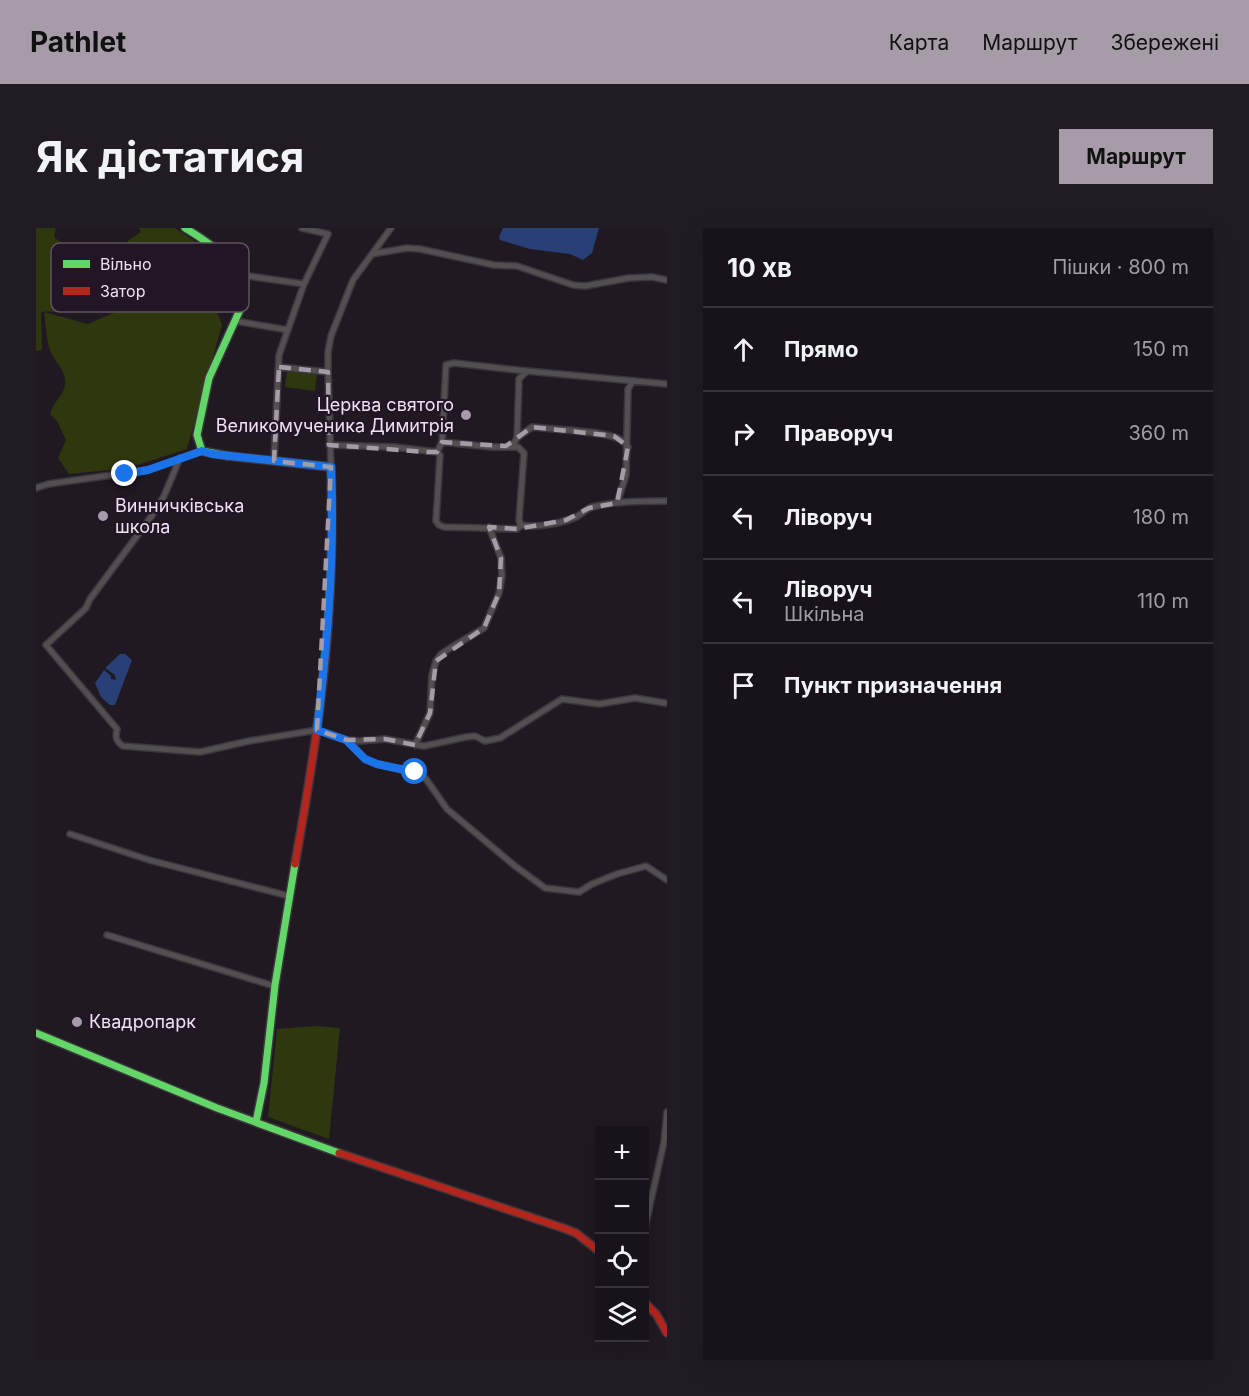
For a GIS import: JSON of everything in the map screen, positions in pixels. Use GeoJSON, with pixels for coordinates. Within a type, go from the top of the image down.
{"type":"FeatureCollection","features":[{"type":"Feature","properties":{"kind":"street"},"geometry":{"type":"LineString","coordinates":[[185,228],[206,243]]}},
{"type":"Feature","properties":{"kind":"street"},"geometry":{"type":"LineString","coordinates":[[274,461],[279,355],[304,284],[328,234],[302,228]]}},
{"type":"Feature","properties":{"kind":"street"},"geometry":{"type":"LineString","coordinates":[[256,1122],[266,1064],[274,986],[317,730],[328,615],[332,557],[328,352],[331,336],[354,280],[391,228]]}},
{"type":"Feature","properties":{"kind":"street"},"geometry":{"type":"LineString","coordinates":[[372,254],[407,248],[420,249],[494,265],[517,266],[573,285],[585,286],[629,278],[652,277],[667,280]]}},
{"type":"Feature","properties":{"kind":"street"},"geometry":{"type":"LineString","coordinates":[[249,276],[304,284]]}},
{"type":"Feature","properties":{"kind":"street"},"geometry":{"type":"LineString","coordinates":[[202,451],[197,435],[209,378],[239,312]]}},
{"type":"Feature","properties":{"kind":"street"},"geometry":{"type":"LineString","coordinates":[[235,321],[288,330]]}},
{"type":"Feature","properties":{"kind":"street"},"geometry":{"type":"LineString","coordinates":[[437,452],[442,441],[446,364],[667,384]]}},
{"type":"Feature","properties":{"kind":"street"},"geometry":{"type":"LineString","coordinates":[[279,367],[328,372]]}},
{"type":"Feature","properties":{"kind":"street"},"geometry":{"type":"LineString","coordinates":[[517,438],[519,379],[527,371]]}},
{"type":"Feature","properties":{"kind":"street"},"geometry":{"type":"LineString","coordinates":[[617,503],[626,475],[628,389],[633,381]]}},
{"type":"Feature","properties":{"kind":"street"},"geometry":{"type":"LineString","coordinates":[[506,446],[514,443],[532,427],[614,436],[623,440],[628,447]]}},
{"type":"Feature","properties":{"kind":"street"},"geometry":{"type":"LineString","coordinates":[[442,441],[492,447],[518,447],[524,453],[519,520],[521,525]]}},
{"type":"Feature","properties":{"kind":"street"},"geometry":{"type":"LineString","coordinates":[[329,445],[394,447],[437,452]]}},
{"type":"Feature","properties":{"kind":"street"},"geometry":{"type":"LineString","coordinates":[[36,488],[48,484],[148,470],[202,451],[331,467]]}},
{"type":"Feature","properties":{"kind":"street"},"geometry":{"type":"LineString","coordinates":[[437,452],[440,455],[436,521],[444,527],[517,529],[521,525],[529,526],[566,520],[589,508],[631,501],[667,501]]}},
{"type":"Feature","properties":{"kind":"street"},"geometry":{"type":"LineString","coordinates":[[180,458],[164,496],[151,517],[90,598],[86,608],[46,645],[117,729],[115,737],[117,742],[123,746],[200,752],[317,730],[346,740],[385,739],[415,746],[475,736],[485,741],[500,738],[562,699],[599,704],[635,698],[665,703]]}},
{"type":"Feature","properties":{"kind":"street"},"geometry":{"type":"LineString","coordinates":[[415,746],[430,713],[432,675],[436,661],[441,654],[484,628],[499,593],[502,576],[501,558],[489,527]]}},
{"type":"Feature","properties":{"kind":"street"},"geometry":{"type":"LineString","coordinates":[[346,740],[365,759],[377,764],[415,772],[426,779],[447,809],[545,888],[579,892],[617,874],[646,866],[667,880]]}},
{"type":"Feature","properties":{"kind":"street"},"geometry":{"type":"LineString","coordinates":[[70,834],[149,860],[290,896]]}},
{"type":"Feature","properties":{"kind":"street"},"geometry":{"type":"LineString","coordinates":[[107,935],[274,986]]}},
{"type":"Feature","properties":{"kind":"street"},"geometry":{"type":"LineString","coordinates":[[36,1033],[349,1157],[563,1228],[585,1239],[595,1248]]}},
{"type":"Feature","properties":{"kind":"street"},"geometry":{"type":"LineString","coordinates":[[649,1213],[664,1142],[667,1112]]}},
{"type":"Feature","properties":{"kind":"street"},"geometry":{"type":"LineString","coordinates":[[649,1306],[667,1333]]}},
{"type":"Feature","properties":{"kind":"highlighted area"},"geometry":{"type":"Polygon","coordinates":[[[279,367],[328,372],[329,445],[427,452],[437,452],[442,442],[506,446],[532,427],[614,436],[628,447],[617,503],[589,508],[566,520],[517,529],[489,527],[501,558],[499,593],[484,628],[436,661],[430,713],[415,745],[385,739],[347,740],[317,730],[331,467],[274,461],[279,367]]]}},
{"type":"Feature","properties":{"kind":"green space"},"geometry":{"type":"Polygon","coordinates":[[[36,228],[56,228],[54,237],[62,243],[51,243],[51,311],[41,312],[42,350],[36,351],[36,228]]]}},
{"type":"Feature","properties":{"kind":"green space"},"geometry":{"type":"Polygon","coordinates":[[[139,228],[175,228],[197,243],[127,243],[141,232],[139,228]]]}},
{"type":"Feature","properties":{"kind":"green space"},"geometry":{"type":"Polygon","coordinates":[[[44,312],[88,324],[116,312],[217,312],[222,325],[187,449],[128,468],[69,474],[58,458],[66,440],[57,421],[50,414],[64,389],[65,380],[50,350],[44,312]]]}},
{"type":"Feature","properties":{"kind":"green space"},"geometry":{"type":"Polygon","coordinates":[[[287,371],[317,375],[315,391],[285,387],[287,371]]]}},
{"type":"Feature","properties":{"kind":"green space"},"geometry":{"type":"Polygon","coordinates":[[[316,1026],[340,1028],[329,1139],[268,1117],[277,1029],[316,1026]]]}},
{"type":"Feature","properties":{"kind":"water"},"geometry":{"type":"Polygon","coordinates":[[[503,228],[599,228],[592,253],[583,260],[570,254],[530,249],[500,240],[503,228]]]}},
{"type":"Feature","properties":{"kind":"water"},"geometry":{"type":"Polygon","coordinates":[[[120,654],[125,654],[132,660],[115,705],[110,705],[101,697],[95,683],[104,670],[111,676],[111,679],[116,680],[115,675],[105,668],[120,654]]]}},
{"type":"Feature","properties":{"kind":"traffic: fast"},"geometry":{"type":"LineString","coordinates":[[185,228],[208,243]]}},
{"type":"Feature","properties":{"kind":"traffic: fast"},"geometry":{"type":"LineString","coordinates":[[228,456],[202,451],[197,435],[209,378],[239,312]]}},
{"type":"Feature","properties":{"kind":"traffic: fast"},"geometry":{"type":"LineString","coordinates":[[256,1122],[264,1083],[275,985],[295,864]]}},
{"type":"Feature","properties":{"kind":"traffic: fast"},"geometry":{"type":"LineString","coordinates":[[36,1033],[217,1108],[339,1153]]}},
{"type":"Feature","properties":{"kind":"traffic: jam"},"geometry":{"type":"LineString","coordinates":[[228,456],[331,467],[331,560],[325,659],[312,762],[295,864]]}},
{"type":"Feature","properties":{"kind":"traffic: jam"},"geometry":{"type":"LineString","coordinates":[[339,1153],[563,1228],[576,1233],[595,1248]]}},
{"type":"Feature","properties":{"kind":"traffic: jam"},"geometry":{"type":"LineString","coordinates":[[649,1307],[667,1333]]}},
{"type":"Feature","properties":{"kind":"place","name":"Церква святого Великомученика Димитрія"},"geometry":{"type":"Point","coordinates":[466,415]}},
{"type":"Feature","properties":{"kind":"place","name":"Винничківська школа"},"geometry":{"type":"Point","coordinates":[103,516]}},
{"type":"Feature","properties":{"kind":"place","name":"Квадропарк"},"geometry":{"type":"Point","coordinates":[77,1022]}},
{"type":"Feature","properties":{"kind":"route"},"geometry":{"type":"LineString","coordinates":[[125,474],[148,470],[202,451],[331,467],[332,557],[317,730],[346,740],[365,759],[377,764],[415,772]]}}]}
